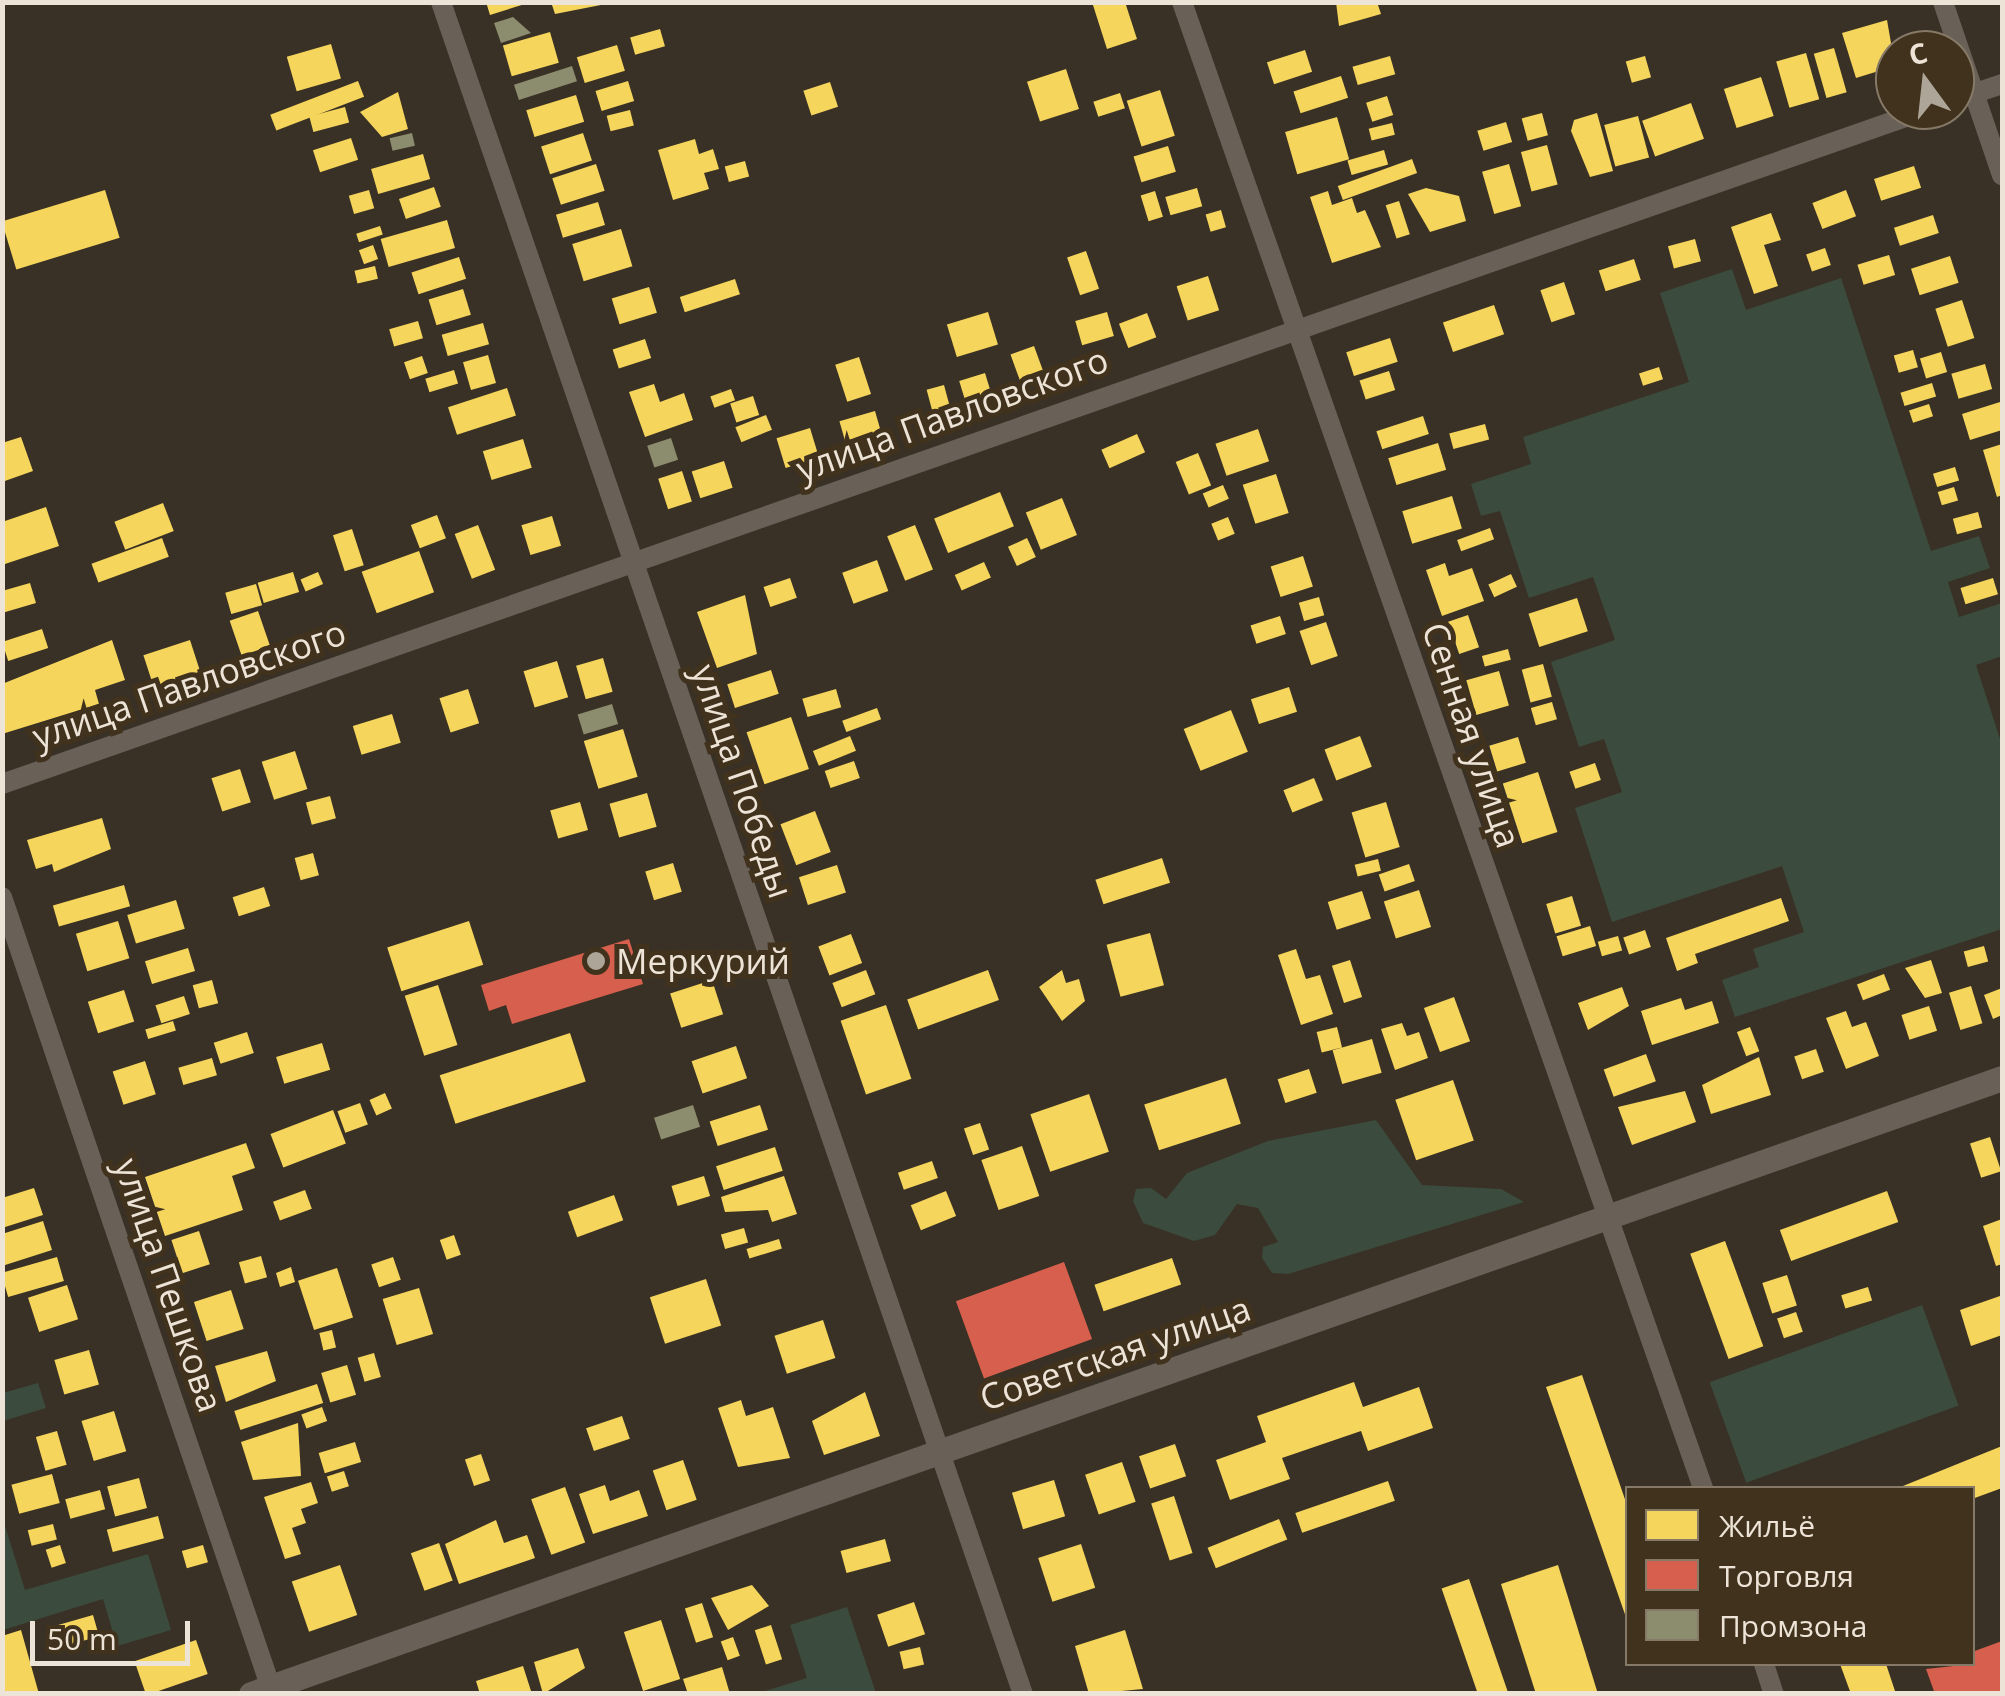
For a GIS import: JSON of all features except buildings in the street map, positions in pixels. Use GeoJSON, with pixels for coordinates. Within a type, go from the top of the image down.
{"type":"FeatureCollection","features":[{"type":"Feature","properties":{"kind":"street","name":"улица Победы"},"geometry":{"type":"LineString","coordinates":[[441,2],[1024,1694]]}},
{"type":"Feature","properties":{"kind":"street","name":"Сенная улица"},"geometry":{"type":"LineString","coordinates":[[1182,2],[1702,1486]]}},
{"type":"Feature","properties":{"kind":"street"},"geometry":{"type":"LineString","coordinates":[[1944,2],[2002,175]]}},
{"type":"Feature","properties":{"kind":"street"},"geometry":{"type":"LineString","coordinates":[[1976,93],[2002,84]]}},
{"type":"Feature","properties":{"kind":"street","name":"улица Павловского"},"geometry":{"type":"LineString","coordinates":[[2,784],[1294,326],[1875,127]]}},
{"type":"Feature","properties":{"kind":"street","name":"улица Пешкова"},"geometry":{"type":"LineString","coordinates":[[2,897],[265,1691]]}},
{"type":"Feature","properties":{"kind":"street","name":"Советская улица"},"geometry":{"type":"LineString","coordinates":[[265,1691],[2002,1078]]}},
{"type":"Feature","properties":{"kind":"street"},"geometry":{"type":"LineString","coordinates":[[1765,1666],[1774,1694]]}},
{"type":"Feature","properties":{"kind":"green space"},"geometry":{"type":"Polygon","coordinates":[[[1732,269],[1746,310],[1841,278],[1931,551],[1979,536],[1990,568],[1948,582],[1959,617],[2002,603],[2002,656],[1976,665],[2002,745],[2002,929],[1735,1017],[1722,980],[1759,967],[1753,949],[1804,932],[1782,866],[1612,922],[1575,808],[1622,792],[1604,739],[1579,747],[1551,662],[1615,640],[1593,577],[1529,598],[1500,511],[1481,516],[1471,484],[1531,464],[1523,437],[1689,382],[1660,293],[1732,269]]]}},
{"type":"Feature","properties":{"kind":"green space"},"geometry":{"type":"Polygon","coordinates":[[[1376,1120],[1422,1185],[1501,1189],[1524,1202],[1288,1274],[1272,1273],[1262,1258],[1263,1247],[1278,1242],[1258,1208],[1237,1204],[1215,1235],[1194,1241],[1143,1223],[1133,1201],[1136,1189],[1151,1188],[1166,1199],[1187,1173],[1268,1141],[1376,1120]]]}},
{"type":"Feature","properties":{"kind":"green space"},"geometry":{"type":"Polygon","coordinates":[[[1922,1305],[1959,1406],[1746,1483],[1710,1382],[1922,1305]]]}},
{"type":"Feature","properties":{"kind":"green space"},"geometry":{"type":"Polygon","coordinates":[[[38,1383],[46,1408],[3,1421],[3,1393],[38,1383]]]}},
{"type":"Feature","properties":{"kind":"green space"},"geometry":{"type":"Polygon","coordinates":[[[2,1516],[25,1590],[148,1554],[171,1630],[117,1646],[103,1599],[3,1630],[2,1516]]]}},
{"type":"Feature","properties":{"kind":"green space"},"geometry":{"type":"Polygon","coordinates":[[[847,1607],[876,1693],[759,1693],[807,1678],[790,1625],[847,1607]]]}},
{"type":"Feature","properties":{"kind":"place","name":"Меркурий"},"geometry":{"type":"Point","coordinates":[596,961]}}]}
